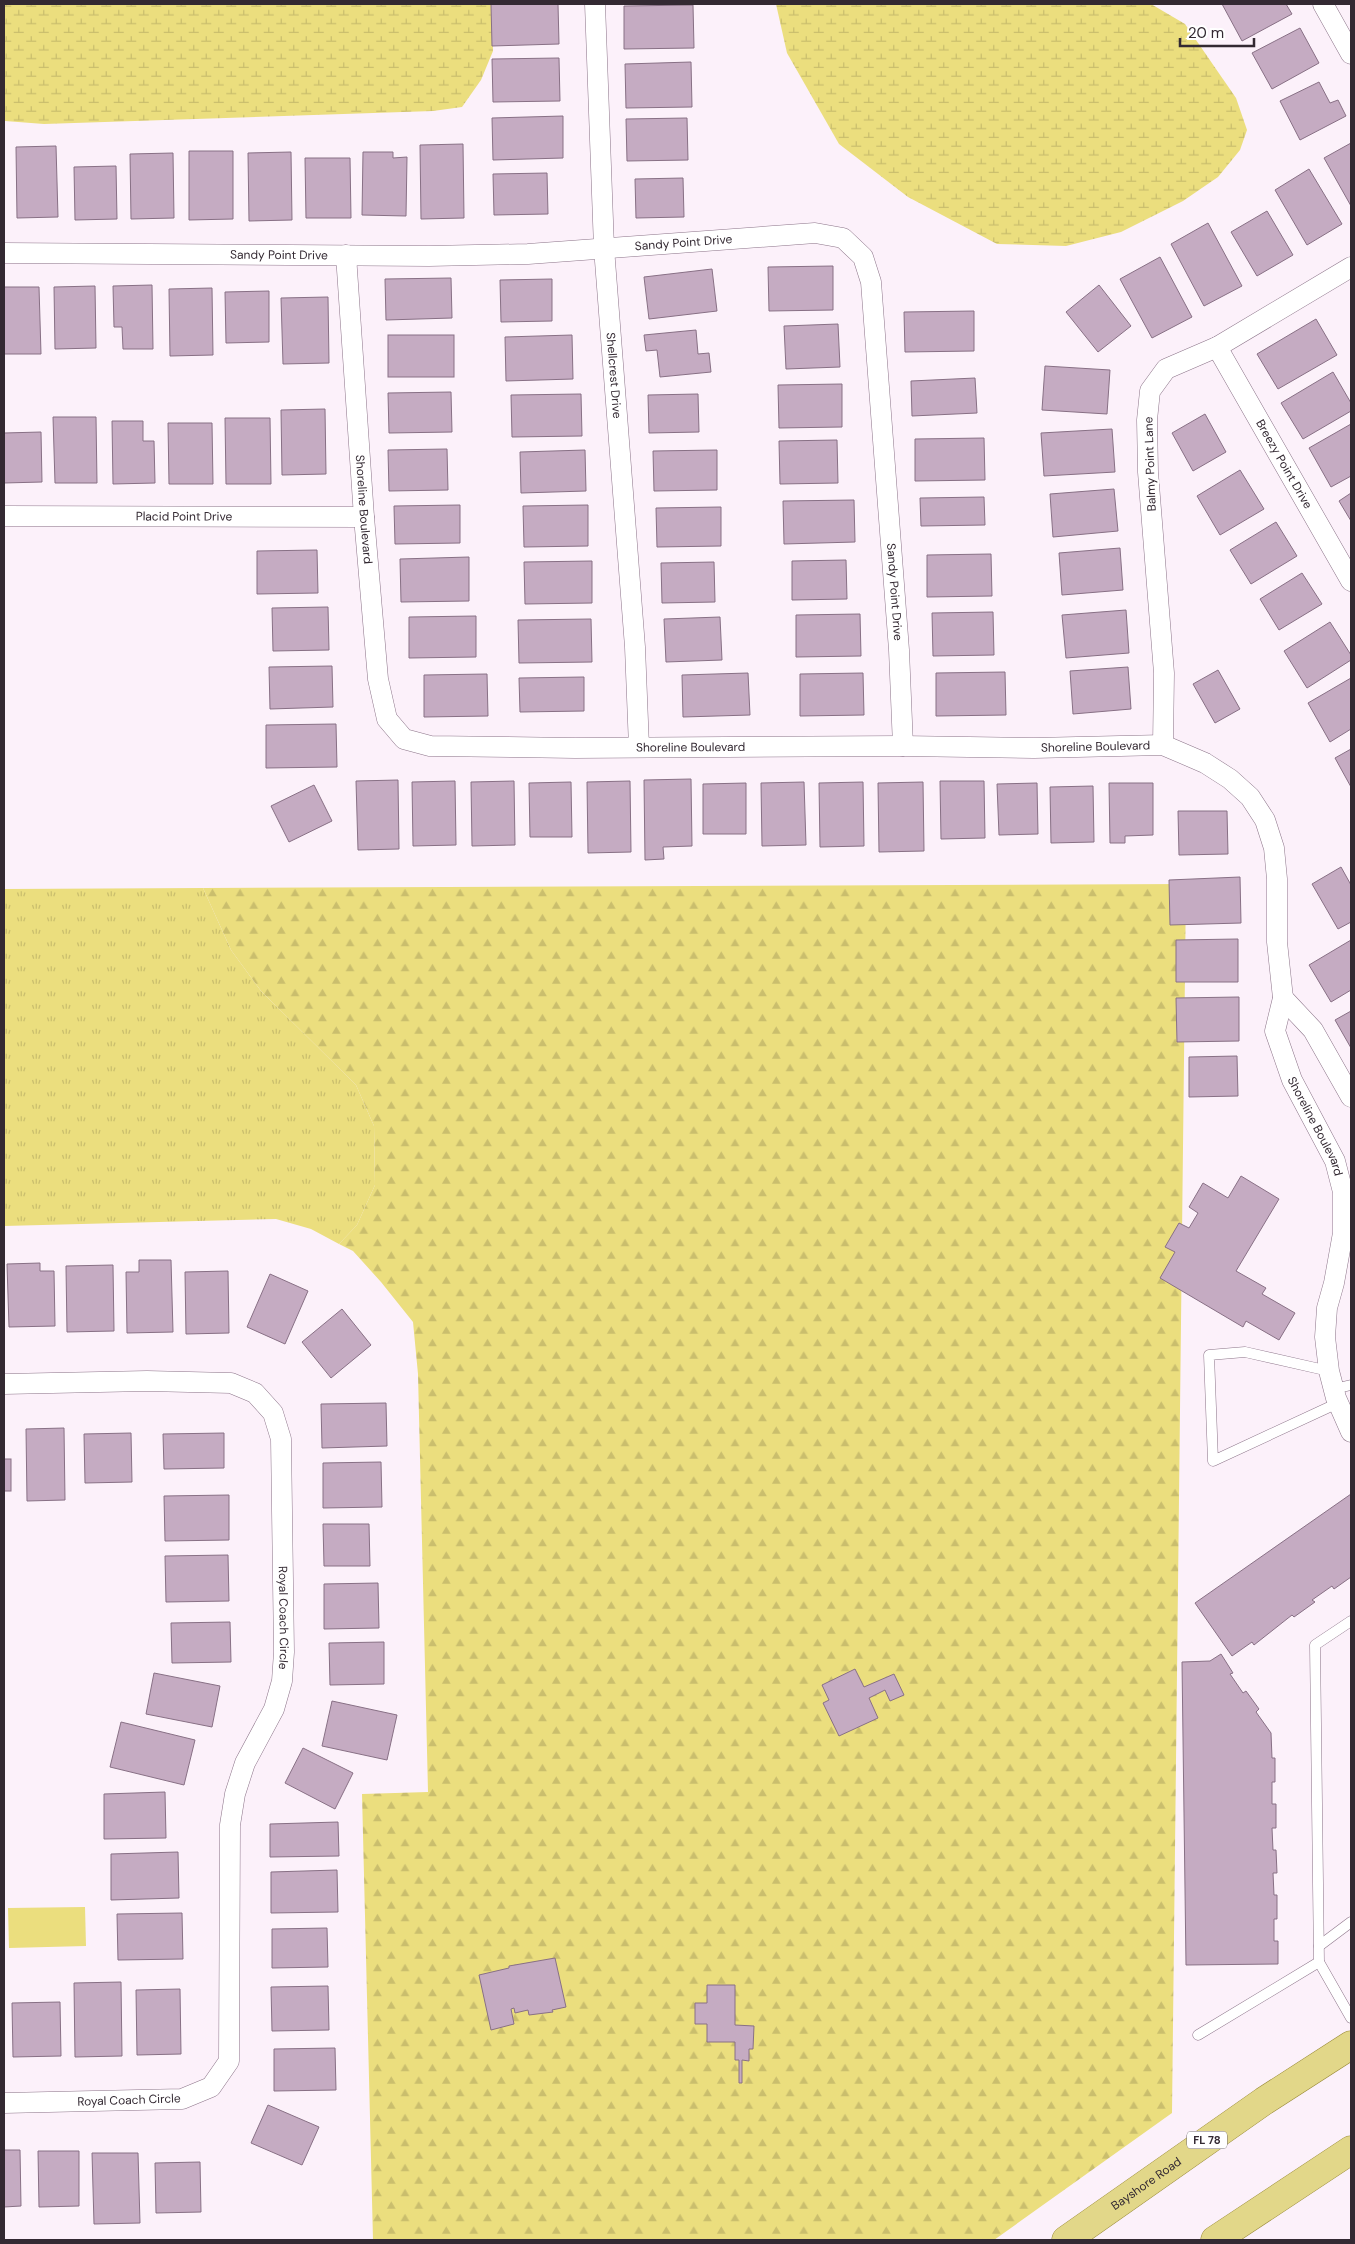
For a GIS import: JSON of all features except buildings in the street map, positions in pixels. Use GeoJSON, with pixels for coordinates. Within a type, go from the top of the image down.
{"type":"FeatureCollection","features":[{"type":"Feature","properties":{"kind":"main road","name":"Bayshore Road"},"geometry":{"type":"LineString","coordinates":[[1066,2240],[1264,2101],[1351,2046]]}},
{"type":"Feature","properties":{"kind":"main road"},"geometry":{"type":"LineString","coordinates":[[1216,2240],[1351,2150]]}},
{"type":"Feature","properties":{"kind":"street","name":"Shellcrest Drive"},"geometry":{"type":"LineString","coordinates":[[595,4],[604,248],[635,647],[639,747]]}},
{"type":"Feature","properties":{"kind":"street"},"geometry":{"type":"LineString","coordinates":[[1323,4],[1351,54]]}},
{"type":"Feature","properties":{"kind":"street","name":"Sandy Point Drive"},"geometry":{"type":"LineString","coordinates":[[4,253],[528,254],[815,233],[843,238],[863,257],[871,282],[899,650],[903,746]]}},
{"type":"Feature","properties":{"kind":"street","name":"Shoreline Boulevard"},"geometry":{"type":"LineString","coordinates":[[346,255],[364,517],[378,679],[387,719],[404,739],[430,746],[903,746],[1034,748],[1163,745],[1205,763],[1230,779],[1250,797],[1265,820],[1274,848],[1277,879],[1277,942],[1283,998],[1275,1031],[1292,1080],[1335,1161],[1343,1192],[1347,1233],[1327,1308],[1325,1336],[1351,1432]]}},
{"type":"Feature","properties":{"kind":"street","name":"Balmy Point Lane"},"geometry":{"type":"LineString","coordinates":[[1163,745],[1164,673],[1148,472],[1147,420],[1150,391],[1166,369],[1217,347],[1351,267]]}},
{"type":"Feature","properties":{"kind":"street","name":"Breezy Point Drive"},"geometry":{"type":"LineString","coordinates":[[1217,347],[1351,580]]}},
{"type":"Feature","properties":{"kind":"street","name":"Placid Point Drive"},"geometry":{"type":"LineString","coordinates":[[4,516],[364,517]]}},
{"type":"Feature","properties":{"kind":"street"},"geometry":{"type":"LineString","coordinates":[[1283,998],[1313,1030],[1351,1097]]}},
{"type":"Feature","properties":{"kind":"street","name":"Royal Coach Circle"},"geometry":{"type":"LineString","coordinates":[[4,1384],[231,1383],[255,1393],[273,1413],[281,1438],[284,1652],[282,1681],[274,1709],[245,1763],[234,1794],[230,1826],[229,2062],[211,2087],[182,2099],[4,2103]]}},
{"type":"Feature","properties":{"kind":"lane"},"geometry":{"type":"LineString","coordinates":[[1245,1352],[1338,1387],[1213,1461],[1209,1355],[1245,1352]]}},
{"type":"Feature","properties":{"kind":"lane"},"geometry":{"type":"LineString","coordinates":[[1351,1621],[1315,1646],[1319,1962],[1351,2018]]}},
{"type":"Feature","properties":{"kind":"lane"},"geometry":{"type":"LineString","coordinates":[[1319,1946],[1351,1922]]}},
{"type":"Feature","properties":{"kind":"lane"},"geometry":{"type":"LineString","coordinates":[[1198,2035],[1319,1962]]}},
{"type":"Feature","properties":{"kind":"green space"},"geometry":{"type":"Polygon","coordinates":[[[4,4],[491,4],[493,51],[481,80],[462,107],[433,111],[44,124],[5,121],[4,4]]]}},
{"type":"Feature","properties":{"kind":"green space"},"geometry":{"type":"Polygon","coordinates":[[[776,4],[1151,4],[1185,24],[1236,98],[1247,130],[1240,150],[1218,177],[1183,201],[1121,232],[1066,246],[997,244],[908,197],[839,144],[787,53],[776,4]]]}},
{"type":"Feature","properties":{"kind":"green space"},"geometry":{"type":"Polygon","coordinates":[[[1186,884],[1172,2113],[994,2240],[373,2240],[362,1794],[428,1792],[418,1374],[413,1322],[353,1251],[339,1244],[357,1225],[375,1185],[374,1126],[356,1085],[261,991],[231,950],[203,888],[1186,884]]]}},
{"type":"Feature","properties":{"kind":"green space"},"geometry":{"type":"Polygon","coordinates":[[[203,888],[231,950],[261,991],[356,1085],[374,1126],[375,1185],[357,1225],[339,1244],[311,1229],[276,1219],[4,1226],[4,889],[203,888]]]}},
{"type":"Feature","properties":{"kind":"green space"},"geometry":{"type":"Polygon","coordinates":[[[85,1907],[86,1946],[9,1948],[8,1908],[85,1907]]]}}]}
